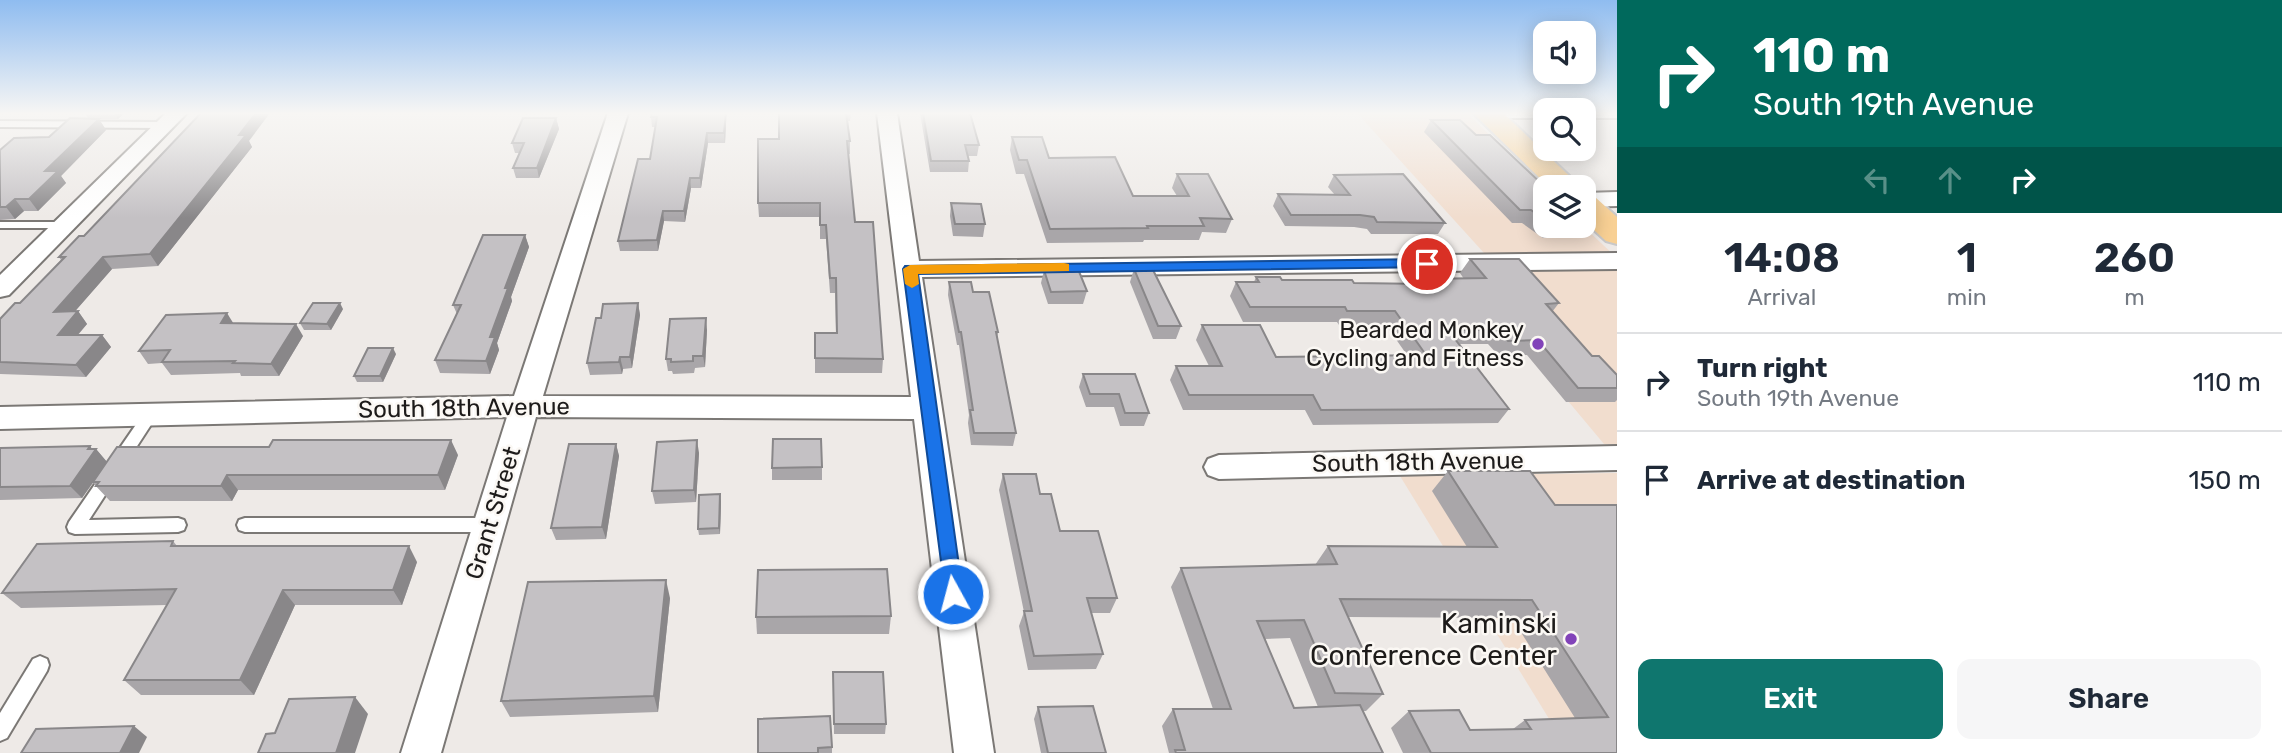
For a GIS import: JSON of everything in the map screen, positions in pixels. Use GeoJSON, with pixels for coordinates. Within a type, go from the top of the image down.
{"type":"FeatureCollection","features":[{"type":"Feature","properties":{"kind":"main road"},"geometry":{"type":"LineString","coordinates":[[1525,148],[1553,175]]}},
{"type":"Feature","properties":{"kind":"main road"},"geometry":{"type":"LineString","coordinates":[[1596,214],[1617,234]]}},
{"type":"Feature","properties":{"kind":"street"},"geometry":{"type":"LineString","coordinates":[[0,289],[142,148]]}},
{"type":"Feature","properties":{"kind":"street","name":"Grant Street"},"geometry":{"type":"LineString","coordinates":[[421,753],[525,406],[607,148]]}},
{"type":"Feature","properties":{"kind":"street"},"geometry":{"type":"LineString","coordinates":[[892,148],[974,753]]}},
{"type":"Feature","properties":{"kind":"street"},"geometry":{"type":"LineString","coordinates":[[1596,201],[1617,199]]}},
{"type":"Feature","properties":{"kind":"street"},"geometry":{"type":"LineString","coordinates":[[910,269],[1617,261]]}},
{"type":"Feature","properties":{"kind":"street","name":"South 18th Avenue"},"geometry":{"type":"LineString","coordinates":[[0,418],[525,406],[929,408]]}},
{"type":"Feature","properties":{"kind":"street","name":"South 18th Avenue"},"geometry":{"type":"LineString","coordinates":[[1219,467],[1617,458]]}},
{"type":"Feature","properties":{"kind":"lane"},"geometry":{"type":"LineString","coordinates":[[0,225],[65,225]]}},
{"type":"Feature","properties":{"kind":"lane"},"geometry":{"type":"LineString","coordinates":[[151,414],[75,527],[178,525]]}},
{"type":"Feature","properties":{"kind":"lane"},"geometry":{"type":"LineString","coordinates":[[245,525],[490,526]]}},
{"type":"Feature","properties":{"kind":"lane"},"geometry":{"type":"LineString","coordinates":[[0,731],[40,666]]}},
{"type":"Feature","properties":{"kind":"shaded area"},"geometry":{"type":"Polygon","coordinates":[[[1389,148],[1503,148],[1533,177],[1533,238],[1596,238],[1617,258],[1617,444],[1604,444],[1445,254],[1484,253],[1389,148]]]}},
{"type":"Feature","properties":{"kind":"shaded area","name":"Kaminski Conference Center"},"geometry":{"type":"Polygon","coordinates":[[[1617,473],[1617,753],[1570,753],[1400,476],[1617,473]]]}},
{"type":"Feature","properties":{"kind":"building"},"geometry":{"type":"Polygon","coordinates":[[[69,148],[45,171],[58,171],[29,199],[15,199],[6,207],[0,207],[0,150],[69,148]]]}},
{"type":"Feature","properties":{"kind":"building"},"geometry":{"type":"Polygon","coordinates":[[[168,148],[235,148],[150,254],[103,257],[54,312],[78,311],[58,335],[102,335],[76,365],[0,362],[0,319],[15,303],[20,303],[65,257],[59,257],[79,236],[84,236],[168,148]]]}},
{"type":"Feature","properties":{"kind":"building"},"geometry":{"type":"Polygon","coordinates":[[[522,148],[545,148],[537,168],[513,168],[522,148]]]}},
{"type":"Feature","properties":{"kind":"building"},"geometry":{"type":"Polygon","coordinates":[[[652,148],[705,148],[700,178],[690,178],[684,211],[663,211],[657,240],[618,241],[638,159],[650,159],[652,148]]]}},
{"type":"Feature","properties":{"kind":"building"},"geometry":{"type":"Polygon","coordinates":[[[758,148],[848,148],[855,222],[873,222],[883,359],[815,358],[815,333],[837,333],[836,278],[830,278],[826,225],[820,225],[820,203],[758,203],[758,148]]]}},
{"type":"Feature","properties":{"kind":"building"},"geometry":{"type":"Polygon","coordinates":[[[929,148],[966,148],[969,161],[931,161],[929,148]]]}},
{"type":"Feature","properties":{"kind":"building"},"geometry":{"type":"Polygon","coordinates":[[[1015,148],[1046,148],[1049,158],[1115,157],[1133,196],[1189,196],[1177,174],[1208,174],[1232,219],[1200,218],[1204,226],[1050,229],[1027,160],[1019,160],[1015,148]]]}},
{"type":"Feature","properties":{"kind":"building"},"geometry":{"type":"Polygon","coordinates":[[[1459,148],[1504,148],[1533,176],[1533,211],[1520,210],[1459,148]]]}},
{"type":"Feature","properties":{"kind":"building"},"geometry":{"type":"Polygon","coordinates":[[[1403,174],[1445,223],[1377,222],[1374,217],[1360,215],[1291,215],[1278,194],[1350,195],[1334,175],[1403,174]]]}},
{"type":"Feature","properties":{"kind":"building"},"geometry":{"type":"Polygon","coordinates":[[[951,203],[981,204],[985,224],[955,224],[951,203]]]}},
{"type":"Feature","properties":{"kind":"building"},"geometry":{"type":"Polygon","coordinates":[[[483,235],[525,235],[505,288],[508,288],[490,337],[495,337],[486,361],[435,360],[461,305],[453,305],[483,235]]]}},
{"type":"Feature","properties":{"kind":"building"},"geometry":{"type":"Polygon","coordinates":[[[1470,259],[1519,259],[1559,303],[1546,304],[1592,356],[1599,356],[1617,375],[1617,388],[1578,388],[1538,340],[1508,341],[1499,330],[1448,330],[1509,409],[1321,410],[1313,395],[1189,395],[1176,366],[1222,366],[1202,325],[1260,325],[1276,357],[1426,355],[1395,311],[1347,311],[1345,307],[1250,307],[1236,282],[1259,282],[1256,277],[1280,277],[1282,280],[1426,284],[1422,279],[1486,278],[1470,259]]]}},
{"type":"Feature","properties":{"kind":"building"},"geometry":{"type":"Polygon","coordinates":[[[1150,264],[1181,326],[1158,326],[1134,269],[1150,264]]]}},
{"type":"Feature","properties":{"kind":"building"},"geometry":{"type":"Polygon","coordinates":[[[1078,269],[1087,291],[1051,292],[1044,270],[1078,269]]]}},
{"type":"Feature","properties":{"kind":"building"},"geometry":{"type":"Polygon","coordinates":[[[949,282],[971,282],[973,292],[989,292],[1016,433],[974,433],[961,332],[949,282]]]}},
{"type":"Feature","properties":{"kind":"building"},"geometry":{"type":"Polygon","coordinates":[[[313,303],[340,303],[327,324],[300,323],[313,303]]]}},
{"type":"Feature","properties":{"kind":"building"},"geometry":{"type":"Polygon","coordinates":[[[638,303],[630,357],[620,357],[619,362],[587,363],[596,318],[601,318],[603,304],[638,303]]]}},
{"type":"Feature","properties":{"kind":"building"},"geometry":{"type":"Polygon","coordinates":[[[227,313],[221,323],[296,324],[271,364],[233,363],[235,361],[162,362],[170,350],[139,351],[166,315],[227,313]]]}},
{"type":"Feature","properties":{"kind":"building"},"geometry":{"type":"Polygon","coordinates":[[[706,318],[703,356],[693,356],[693,361],[671,362],[671,359],[666,359],[670,319],[706,318]]]}},
{"type":"Feature","properties":{"kind":"building"},"geometry":{"type":"Polygon","coordinates":[[[368,348],[393,348],[380,376],[354,376],[368,348]]]}},
{"type":"Feature","properties":{"kind":"building"},"geometry":{"type":"Polygon","coordinates":[[[1083,374],[1135,374],[1149,413],[1125,413],[1119,394],[1090,394],[1083,374]]]}},
{"type":"Feature","properties":{"kind":"building"},"geometry":{"type":"Polygon","coordinates":[[[773,439],[821,439],[822,467],[772,468],[773,439]]]}},
{"type":"Feature","properties":{"kind":"building"},"geometry":{"type":"Polygon","coordinates":[[[273,440],[451,440],[438,475],[227,475],[221,486],[96,486],[99,482],[93,482],[117,447],[269,447],[273,440]]]}},
{"type":"Feature","properties":{"kind":"building"},"geometry":{"type":"Polygon","coordinates":[[[697,440],[694,490],[652,491],[657,442],[697,440]]]}},
{"type":"Feature","properties":{"kind":"building"},"geometry":{"type":"Polygon","coordinates":[[[569,444],[616,444],[602,527],[551,528],[569,444]]]}},
{"type":"Feature","properties":{"kind":"building"},"geometry":{"type":"Polygon","coordinates":[[[90,446],[88,449],[96,449],[70,486],[0,487],[0,448],[90,446]]]}},
{"type":"Feature","properties":{"kind":"building"},"geometry":{"type":"Polygon","coordinates":[[[1448,471],[1530,471],[1555,505],[1617,505],[1617,753],[1431,753],[1409,711],[1459,710],[1470,730],[1531,729],[1525,720],[1608,717],[1532,600],[1340,599],[1383,694],[1335,693],[1304,620],[1257,621],[1294,708],[1360,705],[1383,753],[1176,753],[1175,750],[1185,750],[1173,709],[1231,709],[1181,568],[1337,564],[1328,546],[1497,547],[1448,471]]]}},
{"type":"Feature","properties":{"kind":"building"},"geometry":{"type":"Polygon","coordinates":[[[1003,474],[1036,474],[1040,494],[1051,494],[1060,531],[1098,531],[1117,598],[1087,598],[1103,654],[1034,656],[1024,611],[1032,611],[1003,474]]]}},
{"type":"Feature","properties":{"kind":"building"},"geometry":{"type":"Polygon","coordinates":[[[720,494],[719,528],[698,529],[699,495],[720,494]]]}},
{"type":"Feature","properties":{"kind":"building"},"geometry":{"type":"Polygon","coordinates":[[[173,541],[171,546],[409,546],[393,590],[283,590],[240,680],[124,680],[176,589],[2,593],[37,544],[173,541]]]}},
{"type":"Feature","properties":{"kind":"building"},"geometry":{"type":"Polygon","coordinates":[[[887,569],[891,616],[756,617],[758,570],[887,569]]]}},
{"type":"Feature","properties":{"kind":"building"},"geometry":{"type":"Polygon","coordinates":[[[666,580],[654,696],[501,701],[528,582],[666,580]]]}},
{"type":"Feature","properties":{"kind":"building"},"geometry":{"type":"Polygon","coordinates":[[[833,672],[883,672],[886,724],[834,724],[833,672]]]}},
{"type":"Feature","properties":{"kind":"building"},"geometry":{"type":"Polygon","coordinates":[[[355,697],[336,753],[258,753],[266,734],[275,733],[289,699],[355,697]]]}},
{"type":"Feature","properties":{"kind":"building"},"geometry":{"type":"Polygon","coordinates":[[[1093,706],[1106,753],[1048,753],[1038,707],[1093,706]]]}},
{"type":"Feature","properties":{"kind":"building"},"geometry":{"type":"Polygon","coordinates":[[[830,716],[832,747],[818,748],[818,753],[758,753],[758,719],[830,716]]]}},
{"type":"Feature","properties":{"kind":"building"},"geometry":{"type":"Polygon","coordinates":[[[134,726],[120,753],[21,753],[36,729],[134,726]]]}},
{"type":"Feature","properties":{"kind":"slow traffic"},"geometry":{"type":"LineString","coordinates":[[912,284],[910,269],[1064,268]]}},
{"type":"Feature","properties":{"kind":"place","name":"Bearded Monkey Cycling and Fitness"},"geometry":{"type":"Point","coordinates":[1538,344]}},
{"type":"Feature","properties":{"kind":"place","name":"Kaminski Conference Center"},"geometry":{"type":"Point","coordinates":[1571,639]}},
{"type":"Feature","properties":{"kind":"route"},"geometry":{"type":"LineString","coordinates":[[953,594],[910,269],[1427,264]]}}]}
